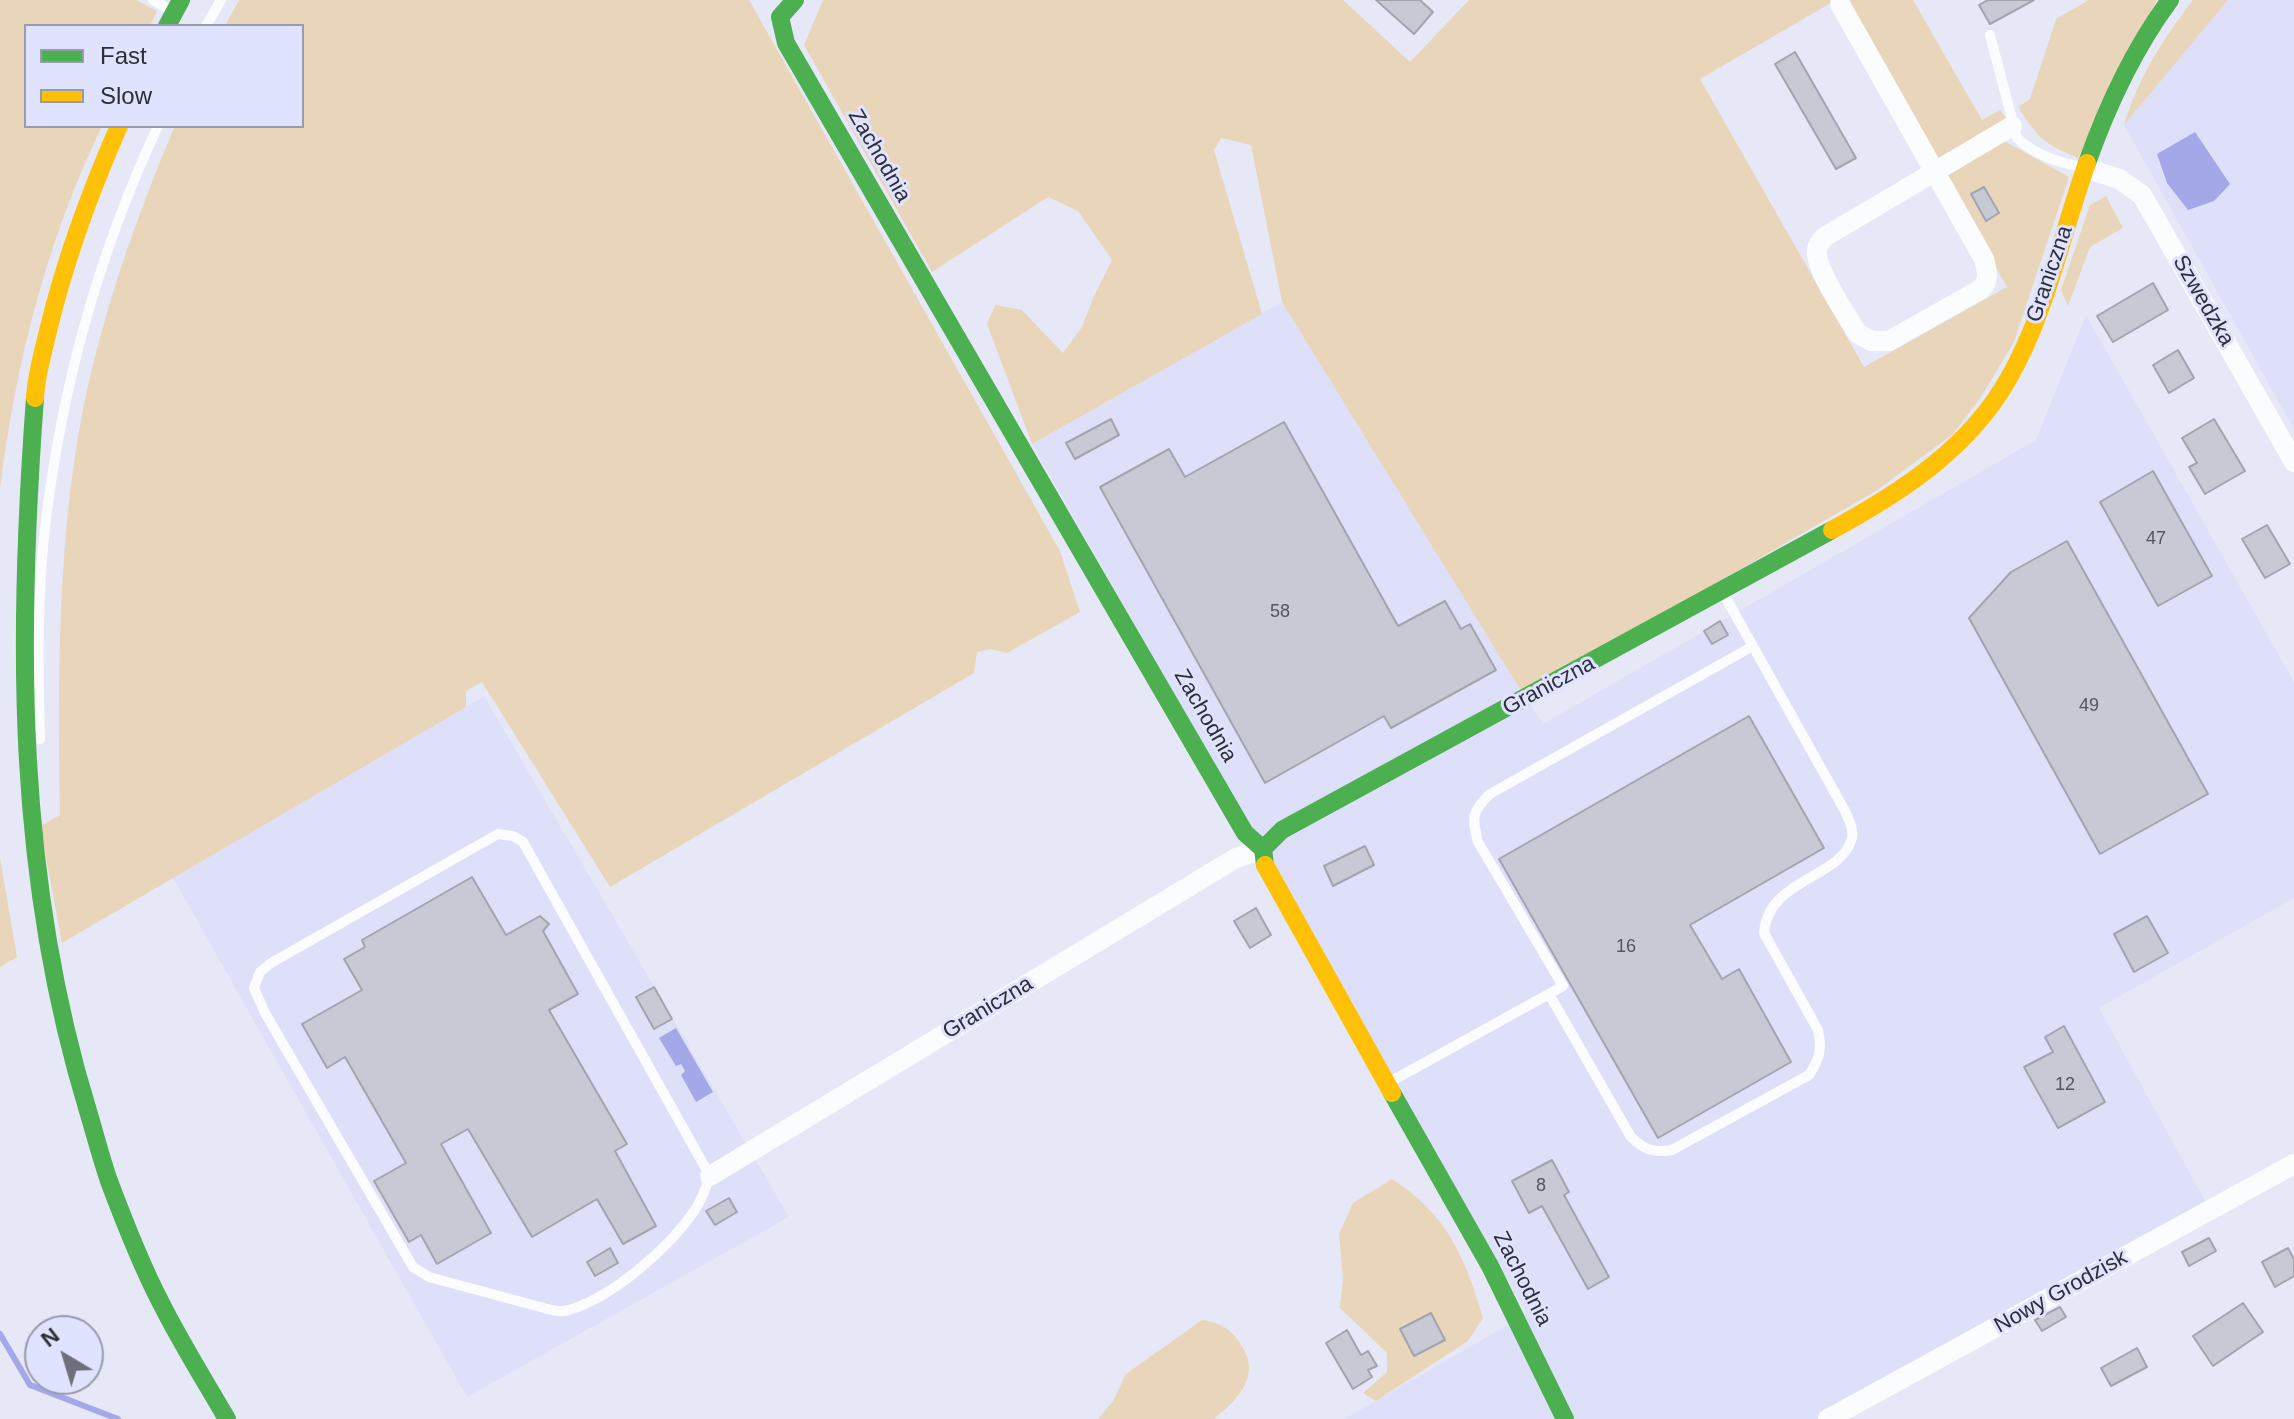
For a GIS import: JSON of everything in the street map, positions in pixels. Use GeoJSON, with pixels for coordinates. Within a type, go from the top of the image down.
{"type":"FeatureCollection","features":[{"type":"Feature","properties":{"kind":"street","name":"Zachodnia"},"geometry":{"type":"LineString","coordinates":[[795,0],[780,17],[786,43],[1245,833],[1263,849],[1262,859],[1266,869],[1490,1266],[1565,1419]]}},
{"type":"Feature","properties":{"kind":"street","name":"Graniczna"},"geometry":{"type":"LineString","coordinates":[[710,1176],[1236,858],[1263,849],[1282,830],[1883,502],[1930,469],[1972,429],[2006,384],[2019,358],[2086,168],[2129,62],[2170,0]]}},
{"type":"Feature","properties":{"kind":"street"},"geometry":{"type":"LineString","coordinates":[[1840,4],[1934,172],[1984,259],[1987,279],[1985,286],[1889,341],[1864,338],[1857,333],[1819,265],[1817,249],[1820,242],[1934,172],[2012,126]]}},
{"type":"Feature","properties":{"kind":"street"},"geometry":{"type":"LineString","coordinates":[[7,599],[18,480],[50,324],[71,249],[118,128]]}},
{"type":"Feature","properties":{"kind":"street","name":"Szwedzka"},"geometry":{"type":"LineString","coordinates":[[2086,168],[2119,179],[2142,195],[2294,462]]}},
{"type":"Feature","properties":{"kind":"street"},"geometry":{"type":"LineString","coordinates":[[23,892],[57,1043],[106,1188],[161,1306],[227,1419]]}},
{"type":"Feature","properties":{"kind":"street","name":"Nowy Grodzisk"},"geometry":{"type":"LineString","coordinates":[[1828,1419],[2294,1164]]}},
{"type":"Feature","properties":{"kind":"lane"},"geometry":{"type":"LineString","coordinates":[[153,0],[174,13]]}},
{"type":"Feature","properties":{"kind":"lane"},"geometry":{"type":"LineString","coordinates":[[207,24],[221,0]]}},
{"type":"Feature","properties":{"kind":"lane"},"geometry":{"type":"LineString","coordinates":[[1990,35],[2017,138],[2029,150],[2058,162],[2086,168]]}},
{"type":"Feature","properties":{"kind":"lane"},"geometry":{"type":"LineString","coordinates":[[41,801],[39,628],[46,520],[64,415],[103,263],[126,198],[157,128]]}},
{"type":"Feature","properties":{"kind":"lane"},"geometry":{"type":"LineString","coordinates":[[1549,994],[1631,1137],[1643,1148],[1658,1152],[1672,1150],[1809,1075],[1819,1059],[1822,1046],[1818,1030],[1764,933],[1765,916],[1779,899],[1842,855],[1852,840],[1851,827],[1845,811],[1722,591]]}},
{"type":"Feature","properties":{"kind":"lane"},"geometry":{"type":"LineString","coordinates":[[1386,1084],[1563,986],[1478,842],[1473,822],[1477,807],[1490,794],[1753,646]]}},
{"type":"Feature","properties":{"kind":"lane"},"geometry":{"type":"LineString","coordinates":[[498,834],[513,836],[523,842],[710,1176],[694,1212],[659,1251],[620,1285],[569,1310],[544,1308],[419,1273],[403,1252],[265,1013],[254,988],[256,979],[271,963],[484,841],[498,834]]}},
{"type":"Feature","properties":{"kind":"shaded area"},"geometry":{"type":"Polygon","coordinates":[[[0,0],[136,0],[157,11],[151,24],[24,24],[24,128],[101,128],[65,214],[36,304],[15,395],[0,489],[0,0]]]}},
{"type":"Feature","properties":{"kind":"shaded area"},"geometry":{"type":"Polygon","coordinates":[[[239,0],[749,0],[1060,551],[1080,612],[1007,653],[990,649],[977,652],[974,673],[610,887],[482,682],[466,691],[466,707],[62,943],[40,826],[60,815],[61,612],[68,510],[83,409],[111,301],[134,230],[174,128],[304,128],[304,24],[226,24],[239,0]]]}},
{"type":"Feature","properties":{"kind":"shaded area"},"geometry":{"type":"Polygon","coordinates":[[[823,0],[1343,0],[1410,62],[1469,0],[1836,0],[1700,79],[1864,367],[2007,287],[1943,174],[1995,143],[2006,142],[2069,177],[2014,342],[1981,397],[1953,434],[1876,491],[1523,694],[1282,302],[1251,145],[1221,138],[1214,150],[1262,314],[1032,444],[987,324],[995,305],[1022,310],[1063,353],[1082,327],[1112,260],[1078,211],[1048,197],[932,272],[804,45],[823,0]]]}},
{"type":"Feature","properties":{"kind":"shaded area"},"geometry":{"type":"Polygon","coordinates":[[[1844,0],[1913,0],[1982,120],[2000,110],[2008,121],[1938,165],[1844,0]]]}},
{"type":"Feature","properties":{"kind":"shaded area"},"geometry":{"type":"Polygon","coordinates":[[[2089,0],[2157,0],[2078,158],[2043,139],[2018,107],[2030,99],[2056,19],[2089,0]]]}},
{"type":"Feature","properties":{"kind":"shaded area"},"geometry":{"type":"Polygon","coordinates":[[[2193,0],[2228,0],[2124,125],[2136,91],[2152,60],[2193,0]]]}},
{"type":"Feature","properties":{"kind":"shaded area"},"geometry":{"type":"Polygon","coordinates":[[[2226,0],[2294,0],[2294,429],[2124,125],[2226,0]]]}},
{"type":"Feature","properties":{"kind":"shaded area"},"geometry":{"type":"Polygon","coordinates":[[[2106,196],[2123,228],[2090,247],[2068,306],[2061,290],[2090,205],[2106,196]]]}},
{"type":"Feature","properties":{"kind":"shaded area"},"geometry":{"type":"Polygon","coordinates":[[[1282,302],[1543,724],[2036,440],[2086,315],[2294,682],[2294,898],[2099,1008],[2209,1208],[1842,1402],[1853,1419],[1344,1419],[1527,1314],[1032,444],[1282,302]]]}},
{"type":"Feature","properties":{"kind":"shaded area"},"geometry":{"type":"Polygon","coordinates":[[[484,696],[789,1217],[467,1397],[173,878],[484,696]]]}},
{"type":"Feature","properties":{"kind":"shaded area"},"geometry":{"type":"Polygon","coordinates":[[[0,858],[17,957],[0,967],[0,858]]]}},
{"type":"Feature","properties":{"kind":"shaded area"},"geometry":{"type":"Polygon","coordinates":[[[1392,1179],[1427,1207],[1440,1222],[1461,1256],[1483,1318],[1468,1341],[1376,1401],[1363,1393],[1387,1372],[1387,1353],[1340,1308],[1343,1278],[1339,1234],[1353,1203],[1392,1179]]]}},
{"type":"Feature","properties":{"kind":"shaded area"},"geometry":{"type":"Polygon","coordinates":[[[1202,1320],[1230,1331],[1247,1357],[1248,1377],[1231,1404],[1214,1419],[1098,1419],[1113,1401],[1126,1374],[1202,1320]]]}},
{"type":"Feature","properties":{"kind":"water"},"geometry":{"type":"Polygon","coordinates":[[[2195,132],[2230,184],[2214,201],[2188,210],[2167,183],[2157,154],[2195,132]]]}},
{"type":"Feature","properties":{"kind":"water"},"geometry":{"type":"Polygon","coordinates":[[[676,1028],[713,1092],[696,1102],[681,1075],[685,1071],[681,1064],[676,1066],[659,1038],[676,1028]]]}},
{"type":"Feature","properties":{"kind":"building"},"geometry":{"type":"Polygon","coordinates":[[[1376,0],[1420,0],[1433,12],[1414,34],[1376,0]]]}},
{"type":"Feature","properties":{"kind":"building"},"geometry":{"type":"Polygon","coordinates":[[[1988,0],[2034,0],[1990,24],[1979,5],[1988,0]]]}},
{"type":"Feature","properties":{"kind":"building"},"geometry":{"type":"Polygon","coordinates":[[[1795,52],[1856,158],[1836,169],[1775,64],[1795,52]]]}},
{"type":"Feature","properties":{"kind":"building"},"geometry":{"type":"Polygon","coordinates":[[[1984,187],[1999,213],[1986,221],[1971,194],[1984,187]]]}},
{"type":"Feature","properties":{"kind":"building"},"geometry":{"type":"Polygon","coordinates":[[[2153,283],[2168,310],[2113,342],[2097,316],[2153,283]]]}},
{"type":"Feature","properties":{"kind":"building"},"geometry":{"type":"Polygon","coordinates":[[[2178,350],[2194,378],[2169,393],[2153,365],[2178,350]]]}},
{"type":"Feature","properties":{"kind":"building"},"geometry":{"type":"Polygon","coordinates":[[[1111,419],[1119,435],[1075,459],[1066,443],[1111,419]]]}},
{"type":"Feature","properties":{"kind":"building"},"geometry":{"type":"Polygon","coordinates":[[[2214,419],[2245,471],[2205,494],[2189,467],[2197,463],[2182,438],[2214,419]]]}},
{"type":"Feature","properties":{"kind":"building"},"geometry":{"type":"Polygon","coordinates":[[[1284,422],[1398,626],[1445,601],[1461,629],[1470,624],[1496,670],[1391,728],[1384,716],[1265,783],[1100,487],[1169,449],[1185,477],[1284,422]]]}},
{"type":"Feature","properties":{"kind":"building"},"geometry":{"type":"Polygon","coordinates":[[[2153,471],[2212,576],[2158,606],[2100,502],[2153,471]]]}},
{"type":"Feature","properties":{"kind":"building"},"geometry":{"type":"Polygon","coordinates":[[[2267,525],[2290,564],[2265,578],[2242,539],[2267,525]]]}},
{"type":"Feature","properties":{"kind":"building"},"geometry":{"type":"Polygon","coordinates":[[[2067,541],[2208,794],[2100,854],[1969,618],[2011,572],[2067,541]]]}},
{"type":"Feature","properties":{"kind":"building"},"geometry":{"type":"Polygon","coordinates":[[[1720,621],[1728,635],[1712,644],[1704,631],[1720,621]]]}},
{"type":"Feature","properties":{"kind":"building"},"geometry":{"type":"Polygon","coordinates":[[[1749,716],[1824,848],[1690,925],[1722,979],[1739,969],[1791,1062],[1658,1138],[1499,859],[1749,716]]]}},
{"type":"Feature","properties":{"kind":"building"},"geometry":{"type":"Polygon","coordinates":[[[1365,846],[1374,865],[1333,886],[1324,866],[1365,846]]]}},
{"type":"Feature","properties":{"kind":"building"},"geometry":{"type":"Polygon","coordinates":[[[472,877],[506,935],[540,916],[549,924],[543,931],[578,994],[549,1010],[627,1144],[615,1151],[656,1226],[623,1244],[597,1199],[532,1237],[468,1129],[441,1144],[491,1233],[437,1264],[421,1235],[409,1242],[374,1181],[406,1163],[345,1057],[327,1068],[302,1024],[362,990],[344,959],[365,947],[362,940],[472,877]]]}},
{"type":"Feature","properties":{"kind":"building"},"geometry":{"type":"Polygon","coordinates":[[[1256,908],[1271,935],[1250,948],[1234,921],[1256,908]]]}},
{"type":"Feature","properties":{"kind":"building"},"geometry":{"type":"Polygon","coordinates":[[[2147,916],[2168,953],[2134,972],[2114,934],[2147,916]]]}},
{"type":"Feature","properties":{"kind":"building"},"geometry":{"type":"Polygon","coordinates":[[[654,987],[672,1019],[654,1029],[636,997],[654,987]]]}},
{"type":"Feature","properties":{"kind":"building"},"geometry":{"type":"Polygon","coordinates":[[[2064,1026],[2105,1102],[2058,1128],[2024,1067],[2053,1052],[2045,1037],[2064,1026]]]}},
{"type":"Feature","properties":{"kind":"building"},"geometry":{"type":"Polygon","coordinates":[[[1552,1160],[1569,1192],[1564,1195],[1609,1277],[1588,1289],[1542,1206],[1529,1213],[1512,1181],[1552,1160]]]}},
{"type":"Feature","properties":{"kind":"building"},"geometry":{"type":"Polygon","coordinates":[[[729,1198],[737,1212],[715,1225],[706,1211],[729,1198]]]}},
{"type":"Feature","properties":{"kind":"building"},"geometry":{"type":"Polygon","coordinates":[[[2209,1238],[2216,1251],[2189,1266],[2182,1252],[2209,1238]]]}},
{"type":"Feature","properties":{"kind":"building"},"geometry":{"type":"Polygon","coordinates":[[[610,1248],[618,1263],[595,1276],[587,1262],[610,1248]]]}},
{"type":"Feature","properties":{"kind":"building"},"geometry":{"type":"Polygon","coordinates":[[[2288,1248],[2294,1259],[2294,1276],[2275,1287],[2262,1262],[2288,1248]]]}},
{"type":"Feature","properties":{"kind":"building"},"geometry":{"type":"Polygon","coordinates":[[[2243,1303],[2263,1332],[2213,1366],[2193,1336],[2243,1303]]]}},
{"type":"Feature","properties":{"kind":"building"},"geometry":{"type":"Polygon","coordinates":[[[2060,1307],[2066,1317],[2042,1331],[2035,1320],[2060,1307]]]}},
{"type":"Feature","properties":{"kind":"building"},"geometry":{"type":"Polygon","coordinates":[[[1431,1313],[1445,1340],[1414,1356],[1400,1329],[1431,1313]]]}},
{"type":"Feature","properties":{"kind":"building"},"geometry":{"type":"Polygon","coordinates":[[[1347,1330],[1361,1355],[1368,1351],[1377,1366],[1368,1370],[1372,1377],[1353,1389],[1326,1343],[1347,1330]]]}},
{"type":"Feature","properties":{"kind":"building"},"geometry":{"type":"Polygon","coordinates":[[[2137,1348],[2147,1367],[2111,1386],[2101,1368],[2137,1348]]]}},
{"type":"Feature","properties":{"kind":"waterway"},"geometry":{"type":"LineString","coordinates":[[0,1334],[30,1385],[118,1419]]}},
{"type":"Feature","properties":{"kind":"traffic: fast"},"geometry":{"type":"LineString","coordinates":[[168,24],[181,0]]}},
{"type":"Feature","properties":{"kind":"traffic: fast"},"geometry":{"type":"LineString","coordinates":[[795,0],[780,17],[786,43],[1245,833],[1263,849],[1265,865]]}},
{"type":"Feature","properties":{"kind":"traffic: fast"},"geometry":{"type":"LineString","coordinates":[[2087,163],[2122,78],[2170,0]]}},
{"type":"Feature","properties":{"kind":"traffic: fast"},"geometry":{"type":"LineString","coordinates":[[35,398],[29,488],[25,668],[35,846],[47,934],[64,1023],[109,1181],[154,1288],[227,1419]]}},
{"type":"Feature","properties":{"kind":"traffic: fast"},"geometry":{"type":"LineString","coordinates":[[1263,849],[1282,830],[1832,530]]}},
{"type":"Feature","properties":{"kind":"traffic: fast"},"geometry":{"type":"LineString","coordinates":[[1392,1093],[1490,1266],[1565,1419]]}},
{"type":"Feature","properties":{"kind":"traffic: slow"},"geometry":{"type":"LineString","coordinates":[[35,398],[40,364],[70,252],[118,128]]}},
{"type":"Feature","properties":{"kind":"traffic: slow"},"geometry":{"type":"LineString","coordinates":[[1832,530],[1884,500],[1933,465],[1976,425],[1994,401],[2010,376],[2034,325],[2087,163]]}},
{"type":"Feature","properties":{"kind":"traffic: slow"},"geometry":{"type":"LineString","coordinates":[[1265,865],[1392,1093]]}}]}
